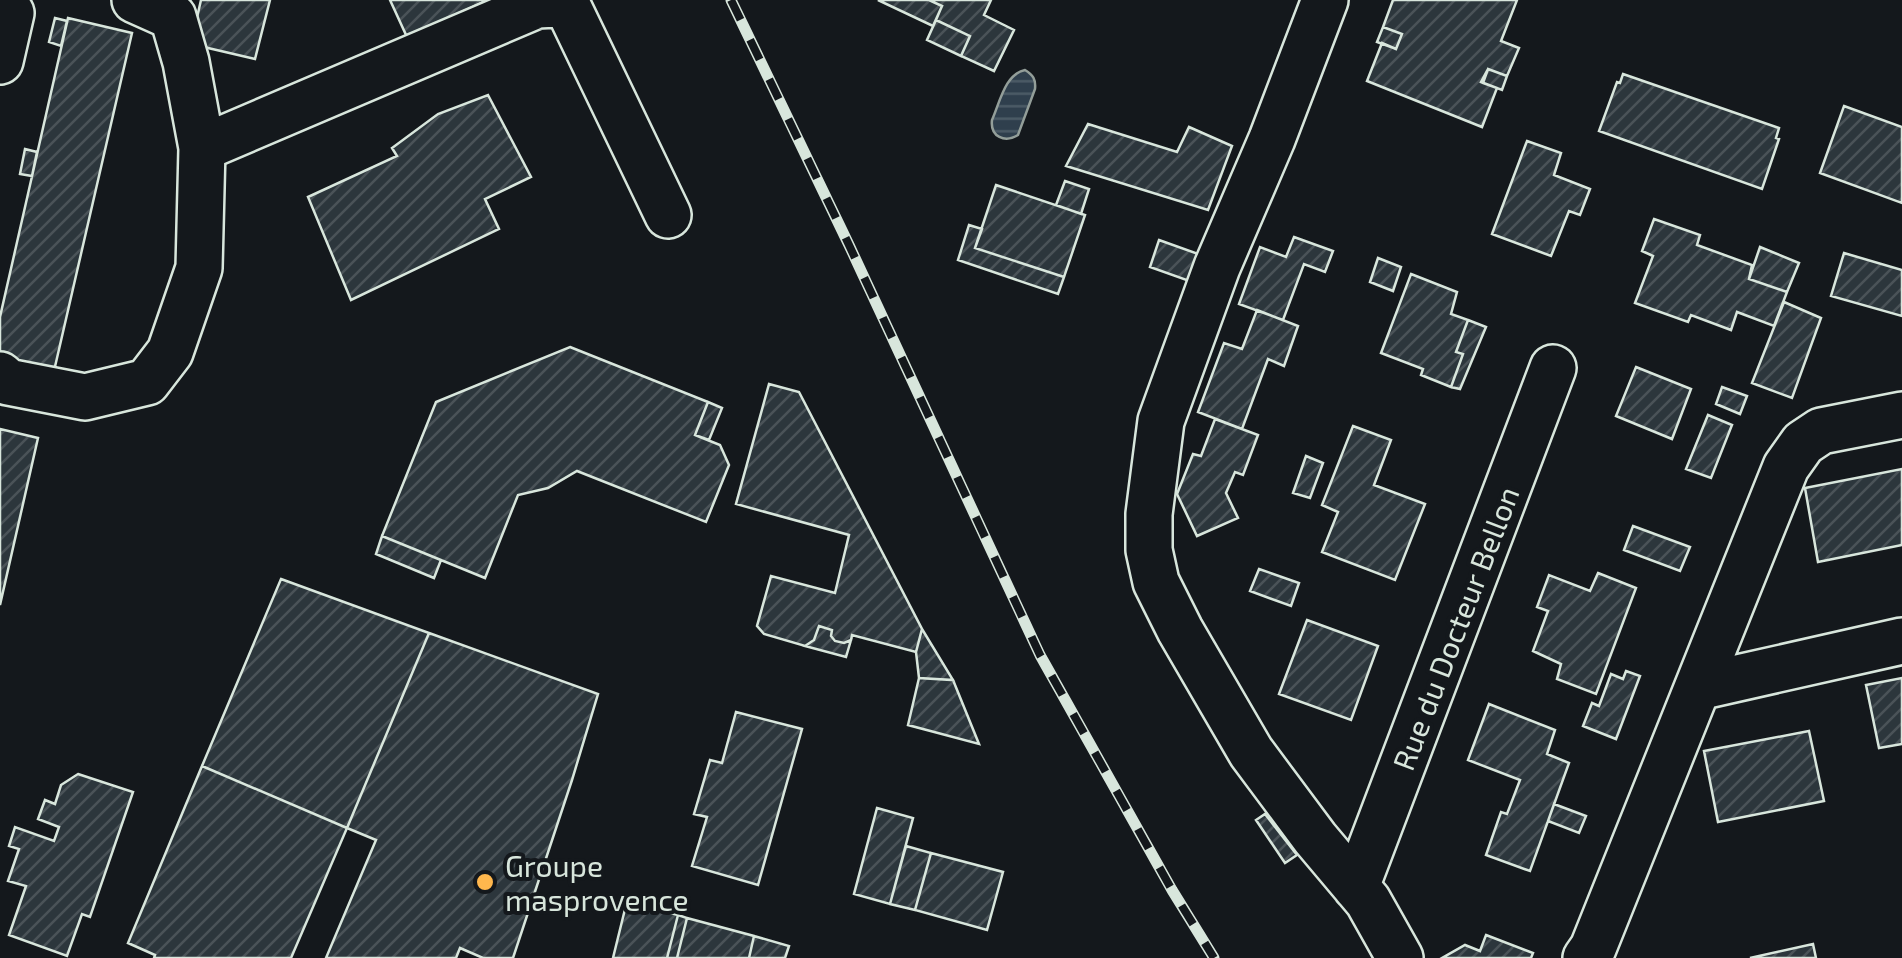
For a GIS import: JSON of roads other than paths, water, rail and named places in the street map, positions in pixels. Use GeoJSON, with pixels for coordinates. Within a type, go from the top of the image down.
{"type":"FeatureCollection","features":[{"type":"Feature","properties":{"kind":"street"},"geometry":{"type":"LineString","coordinates":[[0,375],[8,382],[85,396],[148,382],[170,352],[199,268],[202,148],[173,17],[135,0]]}},
{"type":"Feature","properties":{"kind":"street"},"geometry":{"type":"LineString","coordinates":[[1325,0],[1272,139],[1216,267],[1161,421],[1149,514],[1149,550],[1156,582],[1172,614],[1251,752],[1368,901],[1400,958]]}},
{"type":"Feature","properties":{"kind":"street"},"geometry":{"type":"LineString","coordinates":[[202,148],[538,5],[557,4],[569,8],[668,215]]}},
{"type":"Feature","properties":{"kind":"street"},"geometry":{"type":"LineString","coordinates":[[0,61],[16,8]]}},
{"type":"Feature","properties":{"kind":"street","name":"Rue du Docteur Bellon"},"geometry":{"type":"LineString","coordinates":[[1356,887],[1553,368]]}},
{"type":"Feature","properties":{"kind":"street"},"geometry":{"type":"LineString","coordinates":[[1586,958],[1786,467],[1804,443],[1821,431],[1902,415]]}},
{"type":"Feature","properties":{"kind":"street"},"geometry":{"type":"LineString","coordinates":[[1698,687],[1902,641]]}},
{"type":"Feature","properties":{"kind":"water"},"geometry":{"type":"Polygon","coordinates":[[[1025,70],[1033,78],[1035,89],[1018,135],[999,137],[993,131],[992,120],[1008,83],[1025,70]]]}},
{"type":"Feature","properties":{"kind":"railway"},"geometry":{"type":"LineString","coordinates":[[731,0],[1040,655],[1214,958]]}},
{"type":"Feature","properties":{"kind":"place","name":"Groupe masprovence"},"geometry":{"type":"Point","coordinates":[485,882]}}]}
